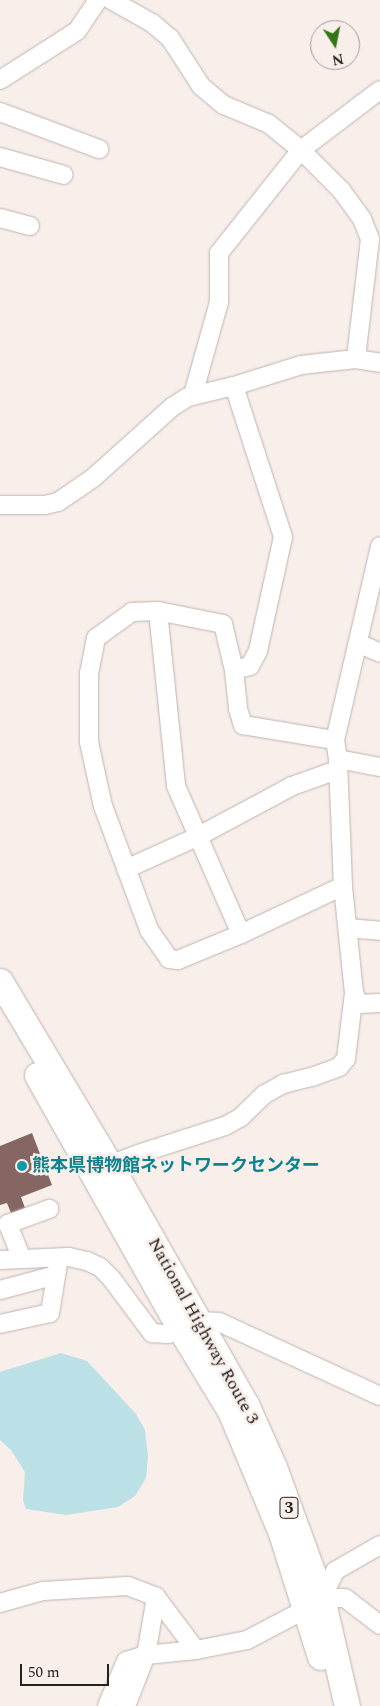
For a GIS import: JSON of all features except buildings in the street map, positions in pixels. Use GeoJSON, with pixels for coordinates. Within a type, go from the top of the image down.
{"type":"FeatureCollection","features":[{"type":"Feature","properties":{"kind":"highway","name":"National Highway Route 3"},"geometry":{"type":"LineString","coordinates":[[0,981],[110,1165],[190,1325]]}},
{"type":"Feature","properties":{"kind":"highway","name":"National Highway Route 3"},"geometry":{"type":"LineString","coordinates":[[0,1004],[55,1111],[190,1325],[246,1404],[274,1467],[314,1604],[347,1706]]}},
{"type":"Feature","properties":{"kind":"highway","name":"National Highway Route 3"},"geometry":{"type":"LineString","coordinates":[[314,1604],[330,1706]]}},
{"type":"Feature","properties":{"kind":"street"},"geometry":{"type":"LineString","coordinates":[[0,80],[77,31],[98,0]]}},
{"type":"Feature","properties":{"kind":"street"},"geometry":{"type":"LineString","coordinates":[[111,0],[152,23],[170,38],[202,86],[224,105],[269,124],[301,150],[341,190],[362,219],[370,239],[367,287],[356,359]]}},
{"type":"Feature","properties":{"kind":"street"},"geometry":{"type":"LineString","coordinates":[[194,395],[219,302],[219,253],[301,150],[380,90]]}},
{"type":"Feature","properties":{"kind":"street"},"geometry":{"type":"LineString","coordinates":[[0,112],[99,149]]}},
{"type":"Feature","properties":{"kind":"street"},"geometry":{"type":"LineString","coordinates":[[0,156],[64,175]]}},
{"type":"Feature","properties":{"kind":"street"},"geometry":{"type":"LineString","coordinates":[[0,218],[30,226]]}},
{"type":"Feature","properties":{"kind":"street"},"geometry":{"type":"LineString","coordinates":[[0,505],[45,505],[58,502],[93,478],[172,407],[194,395],[234,386],[302,365],[356,359],[380,363]]}},
{"type":"Feature","properties":{"kind":"street"},"geometry":{"type":"LineString","coordinates":[[234,386],[283,537],[258,651],[250,666],[234,670]]}},
{"type":"Feature","properties":{"kind":"street"},"geometry":{"type":"LineString","coordinates":[[110,1165],[225,1126],[241,1117],[265,1094],[283,1084],[312,1077],[339,1067],[346,1060],[354,993],[343,886],[338,765],[335,740],[380,546]]}},
{"type":"Feature","properties":{"kind":"street"},"geometry":{"type":"LineString","coordinates":[[158,611],[176,786],[241,934]]}},
{"type":"Feature","properties":{"kind":"street"},"geometry":{"type":"LineString","coordinates":[[335,740],[243,725],[238,709],[234,670],[223,624],[158,611],[132,612],[96,638],[89,673],[89,742],[103,806],[149,930],[169,959],[178,960],[241,934],[343,886]]}},
{"type":"Feature","properties":{"kind":"street"},"geometry":{"type":"LineString","coordinates":[[358,643],[380,653]]}},
{"type":"Feature","properties":{"kind":"street"},"geometry":{"type":"LineString","coordinates":[[126,869],[197,837],[292,786],[338,765],[380,767]]}},
{"type":"Feature","properties":{"kind":"street"},"geometry":{"type":"LineString","coordinates":[[348,928],[380,931]]}},
{"type":"Feature","properties":{"kind":"street"},"geometry":{"type":"LineString","coordinates":[[354,993],[359,1004],[380,1003]]}},
{"type":"Feature","properties":{"kind":"street"},"geometry":{"type":"LineString","coordinates":[[22,1259],[8,1224],[49,1209]]}},
{"type":"Feature","properties":{"kind":"street"},"geometry":{"type":"LineString","coordinates":[[0,1260],[22,1259],[57,1266]]}},
{"type":"Feature","properties":{"kind":"street"},"geometry":{"type":"LineString","coordinates":[[0,1290],[57,1266],[87,1261],[100,1267],[111,1278],[152,1333],[168,1334],[190,1325],[219,1322],[380,1396]]}},
{"type":"Feature","properties":{"kind":"street"},"geometry":{"type":"LineString","coordinates":[[0,1324],[50,1313],[57,1266]]}},
{"type":"Feature","properties":{"kind":"street"},"geometry":{"type":"LineString","coordinates":[[314,1604],[335,1571],[380,1546]]}},
{"type":"Feature","properties":{"kind":"street"},"geometry":{"type":"LineString","coordinates":[[0,1603],[43,1591],[128,1586],[156,1596],[196,1650]]}},
{"type":"Feature","properties":{"kind":"street"},"geometry":{"type":"LineString","coordinates":[[126,1706],[146,1655],[156,1596]]}},
{"type":"Feature","properties":{"kind":"street"},"geometry":{"type":"LineString","coordinates":[[107,1706],[126,1661],[146,1655],[196,1650],[247,1640],[314,1604],[346,1598],[380,1625]]}},
{"type":"Feature","properties":{"kind":"water"},"geometry":{"type":"Polygon","coordinates":[[[61,1353],[87,1361],[136,1414],[145,1430],[148,1457],[146,1478],[135,1496],[118,1507],[66,1515],[26,1509],[23,1500],[25,1472],[11,1450],[0,1440],[0,1372],[61,1353]]]}},
{"type":"Feature","properties":{"kind":"place","name":"熊本県博物館ネットワークセンター"},"geometry":{"type":"Point","coordinates":[22,1166]}}]}
